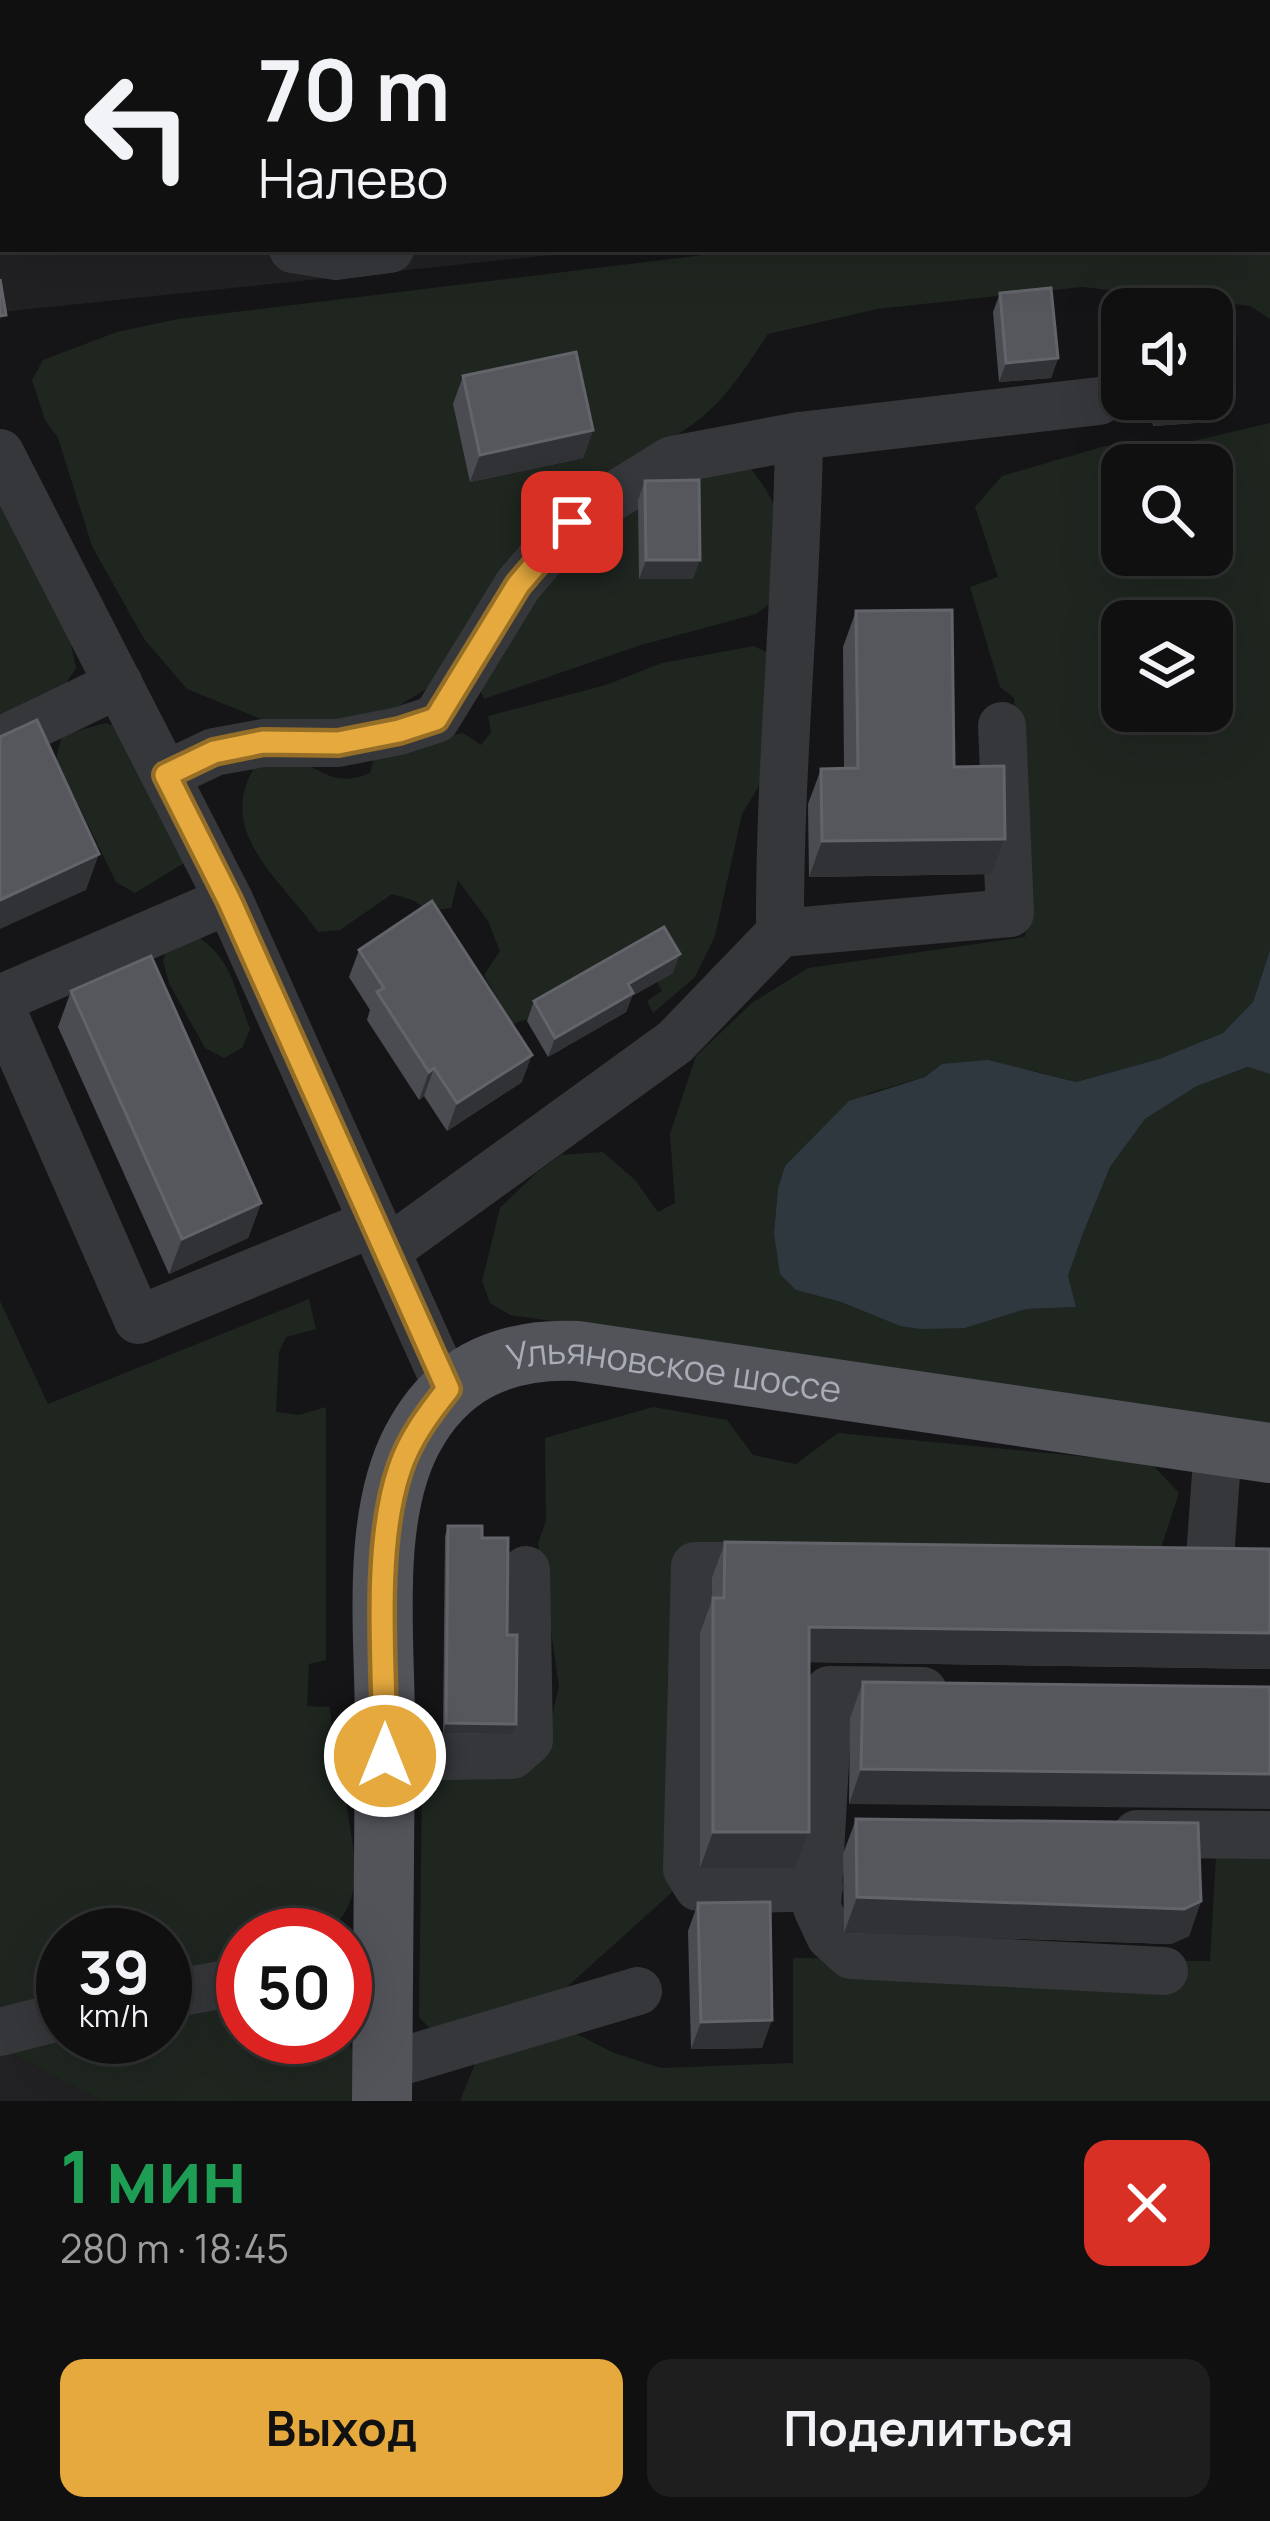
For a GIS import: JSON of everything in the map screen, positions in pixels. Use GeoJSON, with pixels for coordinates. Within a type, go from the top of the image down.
{"type":"FeatureCollection","features":[{"type":"Feature","properties":{"kind":"main road","name":"Ульяновское шоссе"},"geometry":{"type":"LineString","coordinates":[[369,1908],[385,1756],[384,1583],[392,1496],[413,1439],[448,1389],[476,1369],[508,1356],[577,1351],[1244,1450]]}},
{"type":"Feature","properties":{"kind":"main road","name":"Ульяновское шоссе"},"geometry":{"type":"LineString","coordinates":[[372,2016],[382,2084]]}},
{"type":"Feature","properties":{"kind":"street"},"geometry":{"type":"LineString","coordinates":[[311,252],[336,256],[367,252]]}},
{"type":"Feature","properties":{"kind":"street"},"geometry":{"type":"LineString","coordinates":[[166,775],[214,752],[263,742],[338,743],[436,719],[518,585],[572,522],[672,460],[799,436],[1100,401]]}},
{"type":"Feature","properties":{"kind":"street"},"geometry":{"type":"LineString","coordinates":[[780,933],[779,856],[797,579],[799,436]]}},
{"type":"Feature","properties":{"kind":"street"},"geometry":{"type":"LineString","coordinates":[[0,453],[229,900],[448,1389]]}},
{"type":"Feature","properties":{"kind":"street"},"geometry":{"type":"LineString","coordinates":[[0,741],[118,684]]}},
{"type":"Feature","properties":{"kind":"street"},"geometry":{"type":"LineString","coordinates":[[229,900],[0,1002],[138,1320],[379,1237],[675,1042],[780,933],[1010,913],[1002,726]]}},
{"type":"Feature","properties":{"kind":"street"},"geometry":{"type":"LineString","coordinates":[[1114,1570],[1229,1572],[1244,1450]]}},
{"type":"Feature","properties":{"kind":"street"},"geometry":{"type":"LineString","coordinates":[[819,1887],[698,1887],[687,1869],[695,1566],[827,1567]]}},
{"type":"Feature","properties":{"kind":"street"},"geometry":{"type":"LineString","coordinates":[[385,1756],[512,1755],[529,1739],[526,1570]]}},
{"type":"Feature","properties":{"kind":"street"},"geometry":{"type":"LineString","coordinates":[[968,1692],[829,1690],[845,1829],[819,1887],[817,1908],[830,1936],[851,1955],[1165,1971]]}},
{"type":"Feature","properties":{"kind":"street"},"geometry":{"type":"LineString","coordinates":[[1081,1833],[1270,1835]]}},
{"type":"Feature","properties":{"kind":"street"},"geometry":{"type":"LineString","coordinates":[[382,2084],[638,1991]]}},
{"type":"Feature","properties":{"kind":"street"},"geometry":{"type":"LineString","coordinates":[[0,2032],[36,2023]]}},
{"type":"Feature","properties":{"kind":"shaded area"},"geometry":{"type":"Polygon","coordinates":[[[0,252],[580,252],[1,312],[0,325],[0,252]]]}},
{"type":"Feature","properties":{"kind":"shaded area"},"geometry":{"type":"Polygon","coordinates":[[[728,252],[1270,252],[1270,319],[1250,306],[1233,304],[1233,288],[1082,287],[877,309],[768,334],[716,404],[686,429],[644,453],[431,686],[374,721],[266,721],[187,689],[144,639],[92,546],[58,438],[45,420],[32,380],[43,360],[117,332],[178,319],[728,252]]]}},
{"type":"Feature","properties":{"kind":"shaded area"},"geometry":{"type":"Polygon","coordinates":[[[1270,423],[1270,950],[1253,1002],[1223,1033],[1159,1059],[1076,1082],[1034,1071],[942,1064],[925,1077],[869,1093],[785,1167],[774,1232],[796,1290],[900,1326],[965,1328],[1026,1309],[1075,1307],[1068,1276],[1082,1236],[1110,1167],[1145,1119],[1197,1086],[1249,1067],[1270,1074],[1270,1423],[510,1315],[490,1303],[482,1281],[500,1208],[561,1155],[603,1152],[635,1180],[658,1212],[675,1203],[670,1134],[696,1056],[752,1003],[808,968],[1025,937],[1029,882],[1014,698],[1000,687],[970,587],[998,577],[975,507],[1002,476],[1101,447],[1101,576],[1233,576],[1233,444],[1158,444],[1184,443],[1270,423]]]}},
{"type":"Feature","properties":{"kind":"shaded area"},"geometry":{"type":"Polygon","coordinates":[[[751,469],[781,527],[782,594],[756,614],[641,645],[484,699],[478,684],[535,583],[640,489],[751,469]]]}},
{"type":"Feature","properties":{"kind":"shaded area"},"geometry":{"type":"Polygon","coordinates":[[[0,489],[67,626],[76,668],[65,685],[0,724],[0,489]]]}},
{"type":"Feature","properties":{"kind":"shaded area"},"geometry":{"type":"Polygon","coordinates":[[[754,646],[770,654],[763,779],[742,814],[715,936],[695,977],[653,1013],[647,1001],[662,991],[657,982],[672,973],[512,1024],[484,975],[500,951],[488,921],[458,880],[451,908],[430,911],[392,894],[340,930],[318,932],[271,874],[247,834],[242,812],[245,789],[256,765],[297,762],[334,777],[355,778],[370,773],[376,751],[463,733],[481,745],[491,732],[488,716],[606,685],[662,663],[754,646]]]}},
{"type":"Feature","properties":{"kind":"shaded area"},"geometry":{"type":"Polygon","coordinates":[[[106,723],[125,730],[184,863],[135,893],[116,882],[56,759],[62,735],[106,723]]]}},
{"type":"Feature","properties":{"kind":"shaded area"},"geometry":{"type":"Polygon","coordinates":[[[186,931],[222,959],[250,1029],[242,1048],[224,1058],[205,1048],[169,983],[163,961],[168,941],[186,931]]]}},
{"type":"Feature","properties":{"kind":"shaded area"},"geometry":{"type":"Polygon","coordinates":[[[1270,950],[1270,1074],[1248,1067],[1197,1086],[1145,1119],[1110,1167],[1082,1236],[1068,1276],[1076,1307],[1026,1309],[965,1328],[921,1329],[796,1290],[780,1274],[774,1233],[785,1166],[849,1101],[925,1077],[942,1064],[988,1060],[1076,1082],[1159,1059],[1223,1033],[1253,1002],[1270,950]]]}},
{"type":"Feature","properties":{"kind":"shaded area"},"geometry":{"type":"Polygon","coordinates":[[[309,1299],[316,1329],[286,1337],[279,1352],[276,1412],[299,1415],[326,1407],[326,1660],[309,1664],[307,1706],[330,1707],[332,1727],[343,1728],[354,1886],[347,1908],[216,1908],[216,1963],[192,1969],[192,1908],[36,1908],[36,2006],[0,2015],[0,1301],[48,1404],[309,1299]]]}},
{"type":"Feature","properties":{"kind":"shaded area"},"geometry":{"type":"Polygon","coordinates":[[[653,1407],[727,1420],[753,1455],[796,1464],[838,1433],[1151,1463],[1179,1493],[1159,1554],[684,1547],[679,1886],[548,2004],[434,2033],[419,2017],[422,1781],[501,1777],[545,1746],[559,1686],[538,1543],[546,1521],[545,1438],[653,1407]]]}},
{"type":"Feature","properties":{"kind":"shaded area"},"geometry":{"type":"Polygon","coordinates":[[[1217,1839],[1270,1839],[1270,2101],[460,2101],[479,2054],[561,2026],[614,2053],[661,2068],[793,2063],[793,1958],[1210,1961],[1217,1839]]]}},
{"type":"Feature","properties":{"kind":"shaded area"},"geometry":{"type":"Polygon","coordinates":[[[216,2000],[216,2064],[356,2064],[358,2101],[102,2101],[0,2048],[36,2042],[36,2064],[192,2064],[192,2005],[216,2000]]]}},
{"type":"Feature","properties":{"kind":"shaded area"},"geometry":{"type":"Polygon","coordinates":[[[0,2048],[102,2101],[0,2101],[0,2048]]]}},
{"type":"Feature","properties":{"kind":"building"},"geometry":{"type":"Polygon","coordinates":[[[0,279],[6,315],[0,316],[0,279]]]}},
{"type":"Feature","properties":{"kind":"building"},"geometry":{"type":"Polygon","coordinates":[[[1051,288],[1058,358],[1006,363],[1000,293],[1051,288]]]}},
{"type":"Feature","properties":{"kind":"building"},"geometry":{"type":"Polygon","coordinates":[[[576,352],[593,430],[480,455],[463,376],[576,352]]]}},
{"type":"Feature","properties":{"kind":"building"},"geometry":{"type":"Polygon","coordinates":[[[699,480],[700,560],[646,560],[645,481],[699,480]]]}},
{"type":"Feature","properties":{"kind":"building"},"geometry":{"type":"Polygon","coordinates":[[[952,610],[954,767],[1004,766],[1005,839],[822,841],[821,769],[858,768],[856,611],[952,610]]]}},
{"type":"Feature","properties":{"kind":"building"},"geometry":{"type":"Polygon","coordinates":[[[37,720],[99,854],[0,900],[0,737],[37,720]]]}},
{"type":"Feature","properties":{"kind":"building"},"geometry":{"type":"Polygon","coordinates":[[[432,901],[532,1055],[457,1103],[434,1068],[429,1072],[377,992],[384,988],[359,950],[432,901]]]}},
{"type":"Feature","properties":{"kind":"building"},"geometry":{"type":"Polygon","coordinates":[[[664,927],[680,954],[628,984],[633,993],[555,1038],[534,1001],[664,927]]]}},
{"type":"Feature","properties":{"kind":"building"},"geometry":{"type":"Polygon","coordinates":[[[151,956],[261,1203],[182,1239],[71,991],[151,956]]]}},
{"type":"Feature","properties":{"kind":"building"},"geometry":{"type":"Polygon","coordinates":[[[448,1526],[482,1526],[482,1538],[508,1538],[507,1635],[517,1635],[516,1724],[446,1723],[448,1526]]]}},
{"type":"Feature","properties":{"kind":"building"},"geometry":{"type":"Polygon","coordinates":[[[725,1542],[1270,1549],[1270,1633],[809,1627],[809,1832],[713,1832],[713,1598],[724,1598],[725,1542]]]}},
{"type":"Feature","properties":{"kind":"building"},"geometry":{"type":"Polygon","coordinates":[[[863,1682],[1270,1687],[1270,1774],[861,1769],[863,1682]]]}},
{"type":"Feature","properties":{"kind":"building"},"geometry":{"type":"Polygon","coordinates":[[[856,1819],[1198,1823],[1201,1901],[1184,1909],[857,1897],[856,1819]]]}},
{"type":"Feature","properties":{"kind":"building"},"geometry":{"type":"Polygon","coordinates":[[[770,1902],[772,2020],[701,2022],[698,1903],[770,1902]]]}},
{"type":"Feature","properties":{"kind":"route"},"geometry":{"type":"LineString","coordinates":[[385,1756],[384,1583],[392,1496],[413,1439],[448,1389],[229,900],[166,775],[214,752],[263,742],[338,743],[436,719],[518,585],[572,522]]}}]}
